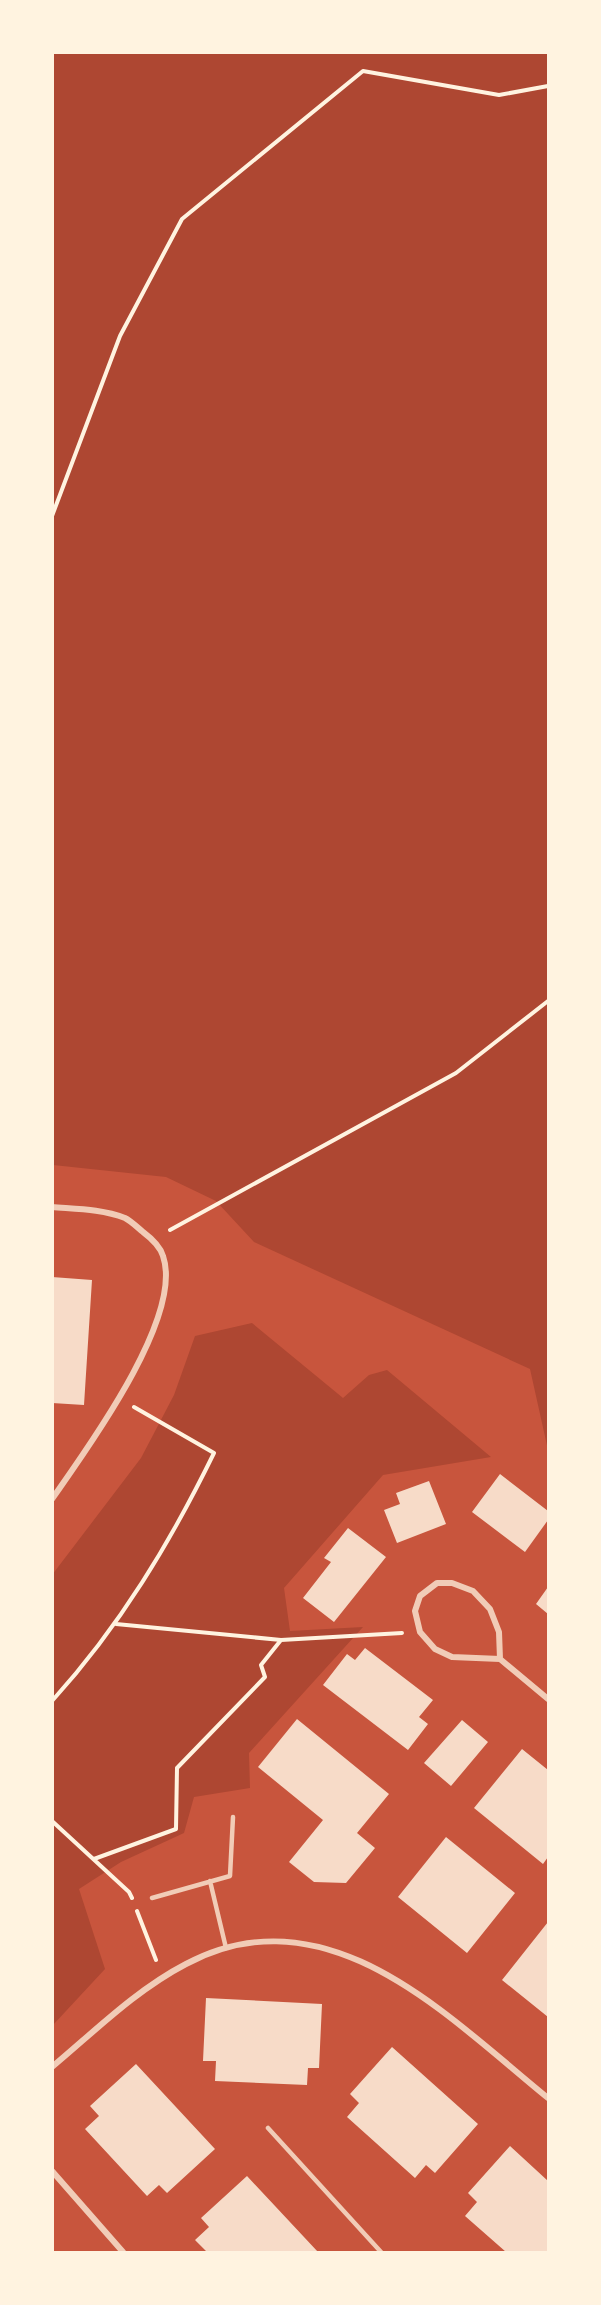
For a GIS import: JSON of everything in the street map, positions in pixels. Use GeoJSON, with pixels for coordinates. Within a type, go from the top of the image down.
{"type":"FeatureCollection","features":[{"type":"Feature","properties":{"kind":"street"},"geometry":{"type":"LineString","coordinates":[[52,1206],[95,1211],[126,1218],[153,1240],[163,1254],[167,1276],[160,1306],[148,1339],[121,1400],[52,1500]]}},
{"type":"Feature","properties":{"kind":"street"},"geometry":{"type":"LineString","coordinates":[[500,1659],[499,1632],[490,1609],[473,1591],[452,1583],[437,1583],[420,1596],[415,1611],[420,1632],[435,1649],[452,1657],[500,1659],[549,1699]]}},
{"type":"Feature","properties":{"kind":"street"},"geometry":{"type":"LineString","coordinates":[[52,2067],[140,1993],[187,1963],[226,1948],[267,1940],[297,1941],[328,1948],[362,1961],[398,1980],[436,2006],[549,2098]]}},
{"type":"Feature","properties":{"kind":"street"},"geometry":{"type":"LineString","coordinates":[[52,2171],[123,2253]]}},
{"type":"Feature","properties":{"kind":"lane"},"geometry":{"type":"LineString","coordinates":[[152,1898],[230,1876],[233,1817]]}},
{"type":"Feature","properties":{"kind":"lane"},"geometry":{"type":"LineString","coordinates":[[210,1881],[226,1948]]}},
{"type":"Feature","properties":{"kind":"lane"},"geometry":{"type":"LineString","coordinates":[[268,2127],[381,2253]]}},
{"type":"Feature","properties":{"kind":"path"},"geometry":{"type":"LineString","coordinates":[[52,516],[120,336],[182,219],[363,71],[499,95],[549,86]]}},
{"type":"Feature","properties":{"kind":"path"},"geometry":{"type":"LineString","coordinates":[[153,1240],[456,1073],[549,1001]]}},
{"type":"Feature","properties":{"kind":"path"},"geometry":{"type":"LineString","coordinates":[[52,1701],[81,1670],[116,1623],[180,1524],[214,1452],[121,1400]]}},
{"type":"Feature","properties":{"kind":"path"},"geometry":{"type":"LineString","coordinates":[[116,1623],[281,1640],[420,1632]]}},
{"type":"Feature","properties":{"kind":"path"},"geometry":{"type":"LineString","coordinates":[[94,1859],[176,1829],[177,1768],[265,1677],[261,1665],[281,1640]]}},
{"type":"Feature","properties":{"kind":"path"},"geometry":{"type":"LineString","coordinates":[[52,1821],[129,1892],[163,1977]]}},
{"type":"Feature","properties":{"kind":"shaded area"},"geometry":{"type":"Polygon","coordinates":[[[53,53],[548,53],[548,1450],[530,1369],[254,1242],[216,1201],[166,1177],[53,1165],[53,53]]]}},
{"type":"Feature","properties":{"kind":"shaded area"},"geometry":{"type":"Polygon","coordinates":[[[252,1323],[343,1398],[369,1375],[387,1370],[491,1457],[383,1475],[284,1588],[290,1631],[363,1627],[249,1753],[250,1788],[194,1797],[184,1833],[121,1862],[79,1889],[105,1969],[53,2025],[52,1575],[141,1458],[174,1395],[195,1336],[252,1323]]]}},
{"type":"Feature","properties":{"kind":"building"},"geometry":{"type":"Polygon","coordinates":[[[52,1277],[92,1280],[84,1405],[52,1403],[52,1277]]]}},
{"type":"Feature","properties":{"kind":"building"},"geometry":{"type":"Polygon","coordinates":[[[500,1474],[548,1511],[548,1520],[525,1552],[472,1512],[500,1474]]]}},
{"type":"Feature","properties":{"kind":"building"},"geometry":{"type":"Polygon","coordinates":[[[429,1481],[446,1524],[397,1543],[384,1510],[400,1504],[396,1493],[429,1481]]]}},
{"type":"Feature","properties":{"kind":"building"},"geometry":{"type":"Polygon","coordinates":[[[348,1528],[386,1557],[334,1622],[303,1598],[331,1562],[324,1558],[348,1528]]]}},
{"type":"Feature","properties":{"kind":"building"},"geometry":{"type":"Polygon","coordinates":[[[548,1587],[548,1614],[536,1604],[548,1587]]]}},
{"type":"Feature","properties":{"kind":"building"},"geometry":{"type":"Polygon","coordinates":[[[365,1648],[433,1700],[419,1717],[428,1724],[408,1750],[323,1685],[347,1654],[355,1660],[365,1648]]]}},
{"type":"Feature","properties":{"kind":"building"},"geometry":{"type":"Polygon","coordinates":[[[297,1719],[389,1794],[357,1833],[375,1848],[346,1883],[314,1882],[289,1862],[323,1820],[258,1767],[297,1719]]]}},
{"type":"Feature","properties":{"kind":"building"},"geometry":{"type":"Polygon","coordinates":[[[462,1720],[488,1742],[451,1786],[424,1763],[462,1720]]]}},
{"type":"Feature","properties":{"kind":"building"},"geometry":{"type":"Polygon","coordinates":[[[522,1749],[548,1770],[548,1857],[543,1864],[474,1808],[522,1749]]]}},
{"type":"Feature","properties":{"kind":"building"},"geometry":{"type":"Polygon","coordinates":[[[446,1837],[515,1893],[467,1953],[398,1897],[446,1837]]]}},
{"type":"Feature","properties":{"kind":"building"},"geometry":{"type":"Polygon","coordinates":[[[548,1922],[548,2017],[502,1980],[548,1922]]]}},
{"type":"Feature","properties":{"kind":"building"},"geometry":{"type":"Polygon","coordinates":[[[206,1998],[322,2004],[319,2068],[308,2068],[307,2085],[215,2081],[216,2061],[203,2061],[206,1998]]]}},
{"type":"Feature","properties":{"kind":"building"},"geometry":{"type":"Polygon","coordinates":[[[392,2047],[478,2124],[435,2173],[426,2165],[415,2178],[347,2117],[359,2103],[350,2094],[392,2047]]]}},
{"type":"Feature","properties":{"kind":"building"},"geometry":{"type":"Polygon","coordinates":[[[136,2064],[215,2149],[167,2193],[159,2185],[147,2196],[85,2129],[99,2116],[90,2106],[136,2064]]]}},
{"type":"Feature","properties":{"kind":"building"},"geometry":{"type":"Polygon","coordinates":[[[510,2146],[548,2181],[548,2252],[506,2252],[465,2216],[477,2202],[468,2193],[510,2146]]]}},
{"type":"Feature","properties":{"kind":"building"},"geometry":{"type":"Polygon","coordinates":[[[247,2176],[318,2252],[207,2252],[195,2240],[209,2227],[201,2218],[247,2176]]]}}]}
